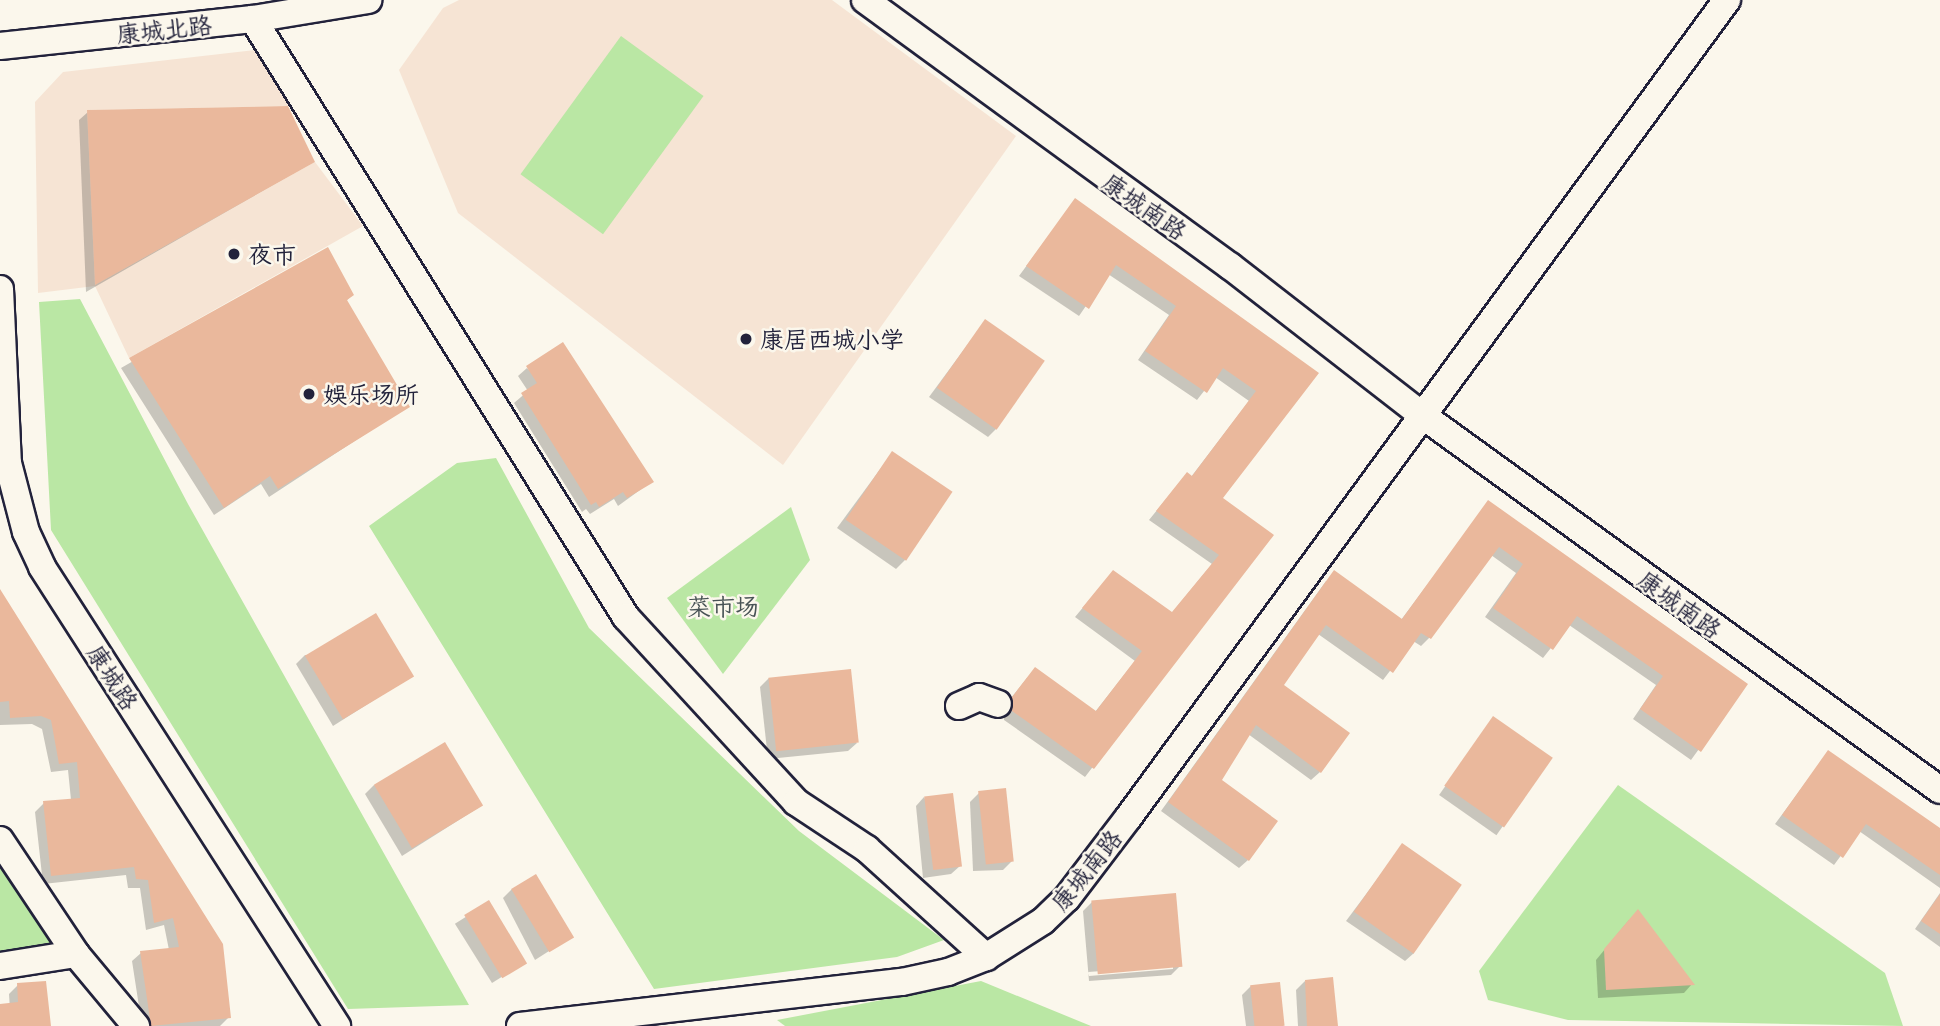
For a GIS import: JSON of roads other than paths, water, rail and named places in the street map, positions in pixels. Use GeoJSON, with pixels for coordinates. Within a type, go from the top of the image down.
{"type":"FeatureCollection","features":[{"type":"Feature","properties":{"kind":"street","name":"康城北路"},"geometry":{"type":"LineString","coordinates":[[0,46],[253,19],[368,0]]}},
{"type":"Feature","properties":{"kind":"street","name":"康城南路"},"geometry":{"type":"LineString","coordinates":[[865,0],[1230,266],[1422,415],[1940,790]]}},
{"type":"Feature","properties":{"kind":"street"},"geometry":{"type":"LineString","coordinates":[[1422,415],[1727,0]]}},
{"type":"Feature","properties":{"kind":"street"},"geometry":{"type":"LineString","coordinates":[[253,19],[626,617],[796,802],[867,849],[986,957]]}},
{"type":"Feature","properties":{"kind":"street","name":"康城路"},"geometry":{"type":"LineString","coordinates":[[0,289],[8,463],[26,531],[42,566],[337,1026]]}},
{"type":"Feature","properties":{"kind":"street","name":"康城南路"},"geometry":{"type":"LineString","coordinates":[[520,1026],[902,982],[948,972],[986,957],[1018,940],[1067,898],[1422,415]]}},
{"type":"Feature","properties":{"kind":"street"},"geometry":{"type":"LineString","coordinates":[[0,482],[26,531]]}},
{"type":"Feature","properties":{"kind":"street"},"geometry":{"type":"LineString","coordinates":[[959,706],[979,697],[998,704]]}},
{"type":"Feature","properties":{"kind":"street"},"geometry":{"type":"LineString","coordinates":[[0,841],[76,954],[136,1026]]}},
{"type":"Feature","properties":{"kind":"street"},"geometry":{"type":"LineString","coordinates":[[0,966],[76,954]]}},
{"type":"Feature","properties":{"kind":"place","name":"夜市"},"geometry":{"type":"Point","coordinates":[234,254]}},
{"type":"Feature","properties":{"kind":"place","name":"康居西城小学"},"geometry":{"type":"Point","coordinates":[746,339]}},
{"type":"Feature","properties":{"kind":"place","name":"娱乐场所"},"geometry":{"type":"Point","coordinates":[309,394]}},
{"type":"Feature","properties":{"kind":"park label","name":"菜市场"},"geometry":{"type":"Point","coordinates":[723,606]}}]}
